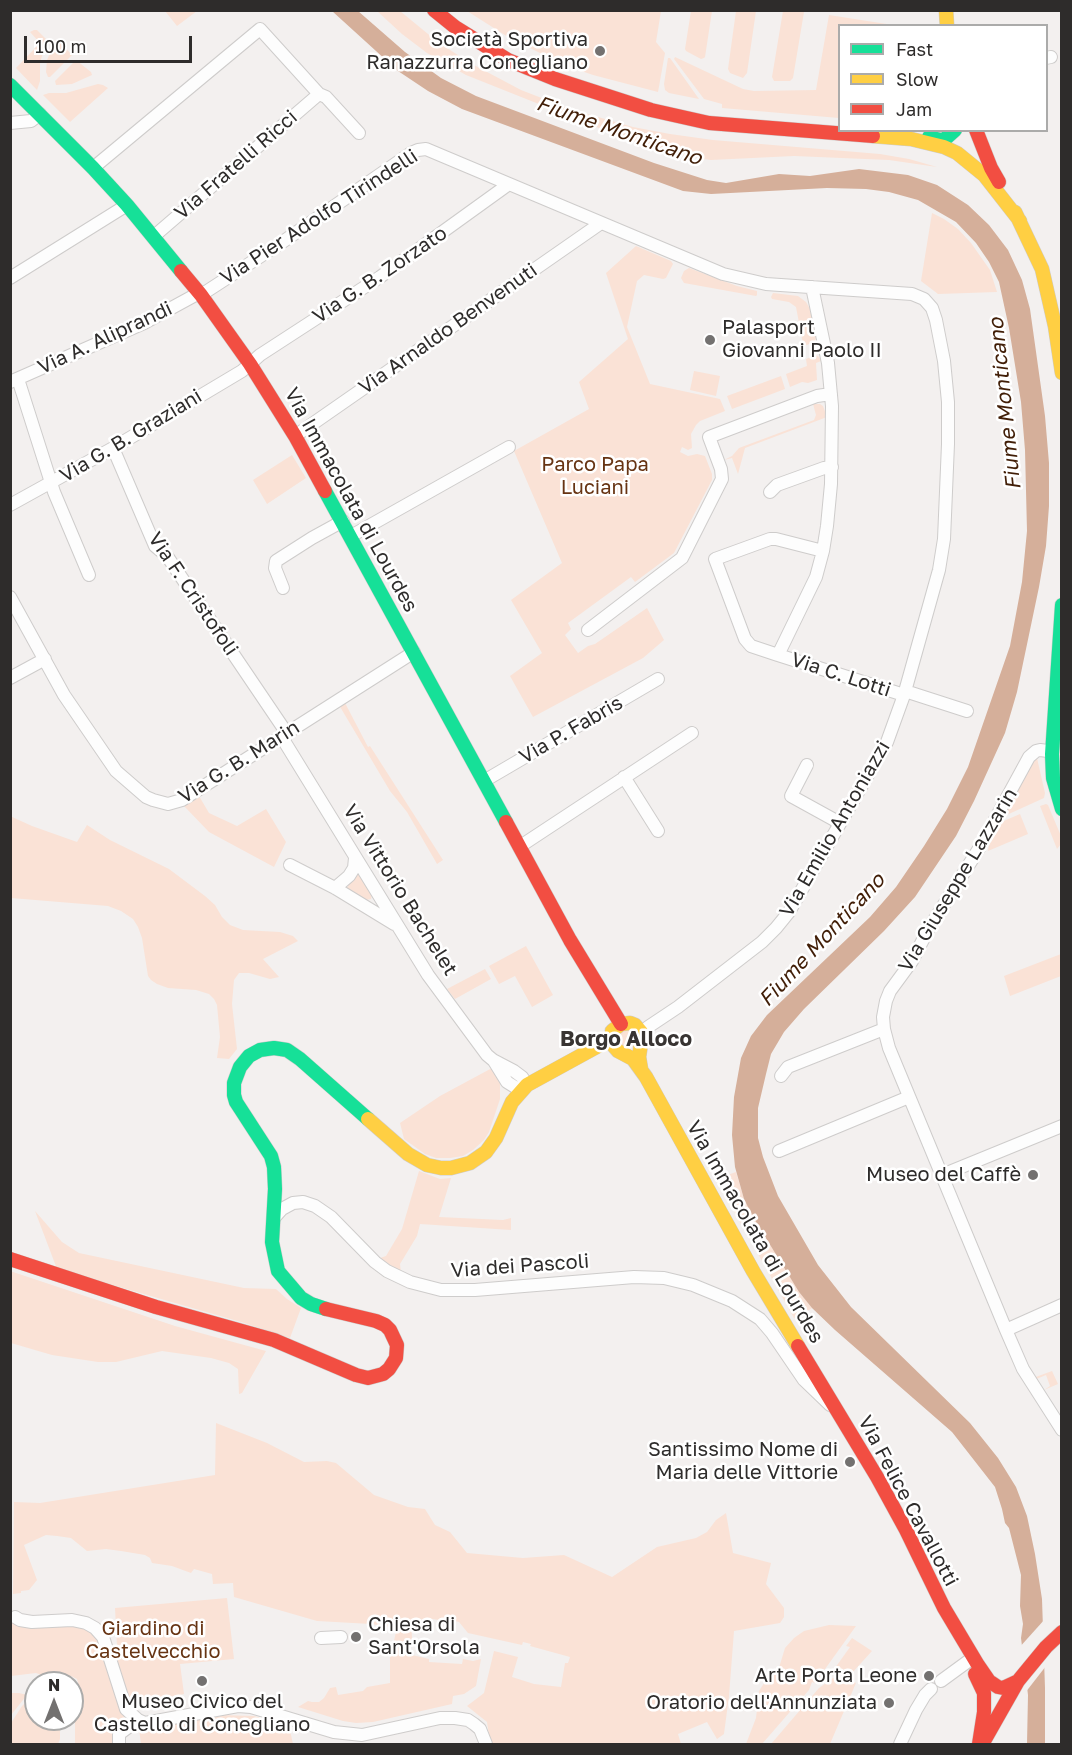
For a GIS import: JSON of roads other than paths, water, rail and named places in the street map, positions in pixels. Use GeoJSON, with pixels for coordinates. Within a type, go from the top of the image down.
{"type":"FeatureCollection","features":[{"type":"Feature","properties":{"kind":"street"},"geometry":{"type":"LineString","coordinates":[[434,10],[455,27],[508,60],[555,79],[651,111],[709,123],[837,127]]}},
{"type":"Feature","properties":{"kind":"street"},"geometry":{"type":"LineString","coordinates":[[93,168],[260,29],[318,94],[326,97],[359,133]]}},
{"type":"Feature","properties":{"kind":"street","name":"Via Immacolata di Lourdes"},"geometry":{"type":"LineString","coordinates":[[10,85],[127,205],[200,294],[250,364],[295,436],[592,979],[616,1038],[641,1069],[753,1271],[838,1412]]}},
{"type":"Feature","properties":{"kind":"street","name":"Via Fratelli Ricci"},"geometry":{"type":"LineString","coordinates":[[153,237],[318,94]]}},
{"type":"Feature","properties":{"kind":"street"},"geometry":{"type":"LineString","coordinates":[[10,123],[31,121],[40,114]]}},
{"type":"Feature","properties":{"kind":"street"},"geometry":{"type":"LineString","coordinates":[[860,132],[932,143],[957,153],[988,171]]}},
{"type":"Feature","properties":{"kind":"street"},"geometry":{"type":"LineString","coordinates":[[892,132],[940,140],[944,133],[988,171]]}},
{"type":"Feature","properties":{"kind":"street"},"geometry":{"type":"LineString","coordinates":[[977,132],[988,171],[1020,221],[1042,269],[1055,326],[1062,373]]}},
{"type":"Feature","properties":{"kind":"street","name":"Via Pier Adolfo Tirindelli"},"geometry":{"type":"LineString","coordinates":[[200,294],[281,243],[403,158],[418,150],[426,149],[639,238]]}},
{"type":"Feature","properties":{"kind":"street","name":"Via G. B. Zorzato"},"geometry":{"type":"LineString","coordinates":[[250,364],[380,277],[509,184]]}},
{"type":"Feature","properties":{"kind":"street"},"geometry":{"type":"LineString","coordinates":[[10,278],[127,205]]}},
{"type":"Feature","properties":{"kind":"street","name":"Via Arnaldo Benvenuti"},"geometry":{"type":"LineString","coordinates":[[295,436],[601,223]]}},
{"type":"Feature","properties":{"kind":"street","name":"Via Emilio Antoniazzi"},"geometry":{"type":"LineString","coordinates":[[639,238],[736,278],[766,284],[912,294],[929,303],[934,312],[944,361],[948,402],[944,539],[939,570],[904,693],[882,752],[789,912],[776,928],[762,942],[642,1035]]}},
{"type":"Feature","properties":{"kind":"street"},"geometry":{"type":"LineString","coordinates":[[778,655],[816,577],[827,526],[832,467],[831,394],[828,363],[812,287]]}},
{"type":"Feature","properties":{"kind":"street","name":"Via A. Aliprandi"},"geometry":{"type":"LineString","coordinates":[[14,381],[144,323],[200,294]]}},
{"type":"Feature","properties":{"kind":"street","name":"Via G. B. Graziani"},"geometry":{"type":"LineString","coordinates":[[10,506],[113,448],[250,364]]}},
{"type":"Feature","properties":{"kind":"street"},"geometry":{"type":"LineString","coordinates":[[14,381],[51,484],[89,575]]}},
{"type":"Feature","properties":{"kind":"street"},"geometry":{"type":"LineString","coordinates":[[588,630],[682,558],[722,479],[720,465],[710,437],[816,396],[831,394]]}},
{"type":"Feature","properties":{"kind":"street"},"geometry":{"type":"LineString","coordinates":[[351,536],[508,447]]}},
{"type":"Feature","properties":{"kind":"street","name":"Via F. Cristofoli"},"geometry":{"type":"LineString","coordinates":[[113,448],[155,546],[167,556],[284,734]]}},
{"type":"Feature","properties":{"kind":"street"},"geometry":{"type":"LineString","coordinates":[[770,492],[777,485],[832,467]]}},
{"type":"Feature","properties":{"kind":"street"},"geometry":{"type":"LineString","coordinates":[[283,588],[275,568],[276,561],[343,521]]}},
{"type":"Feature","properties":{"kind":"street","name":"Via C. Lotti"},"geometry":{"type":"LineString","coordinates":[[823,551],[770,539],[715,559],[747,643],[755,649],[967,711]]}},
{"type":"Feature","properties":{"kind":"street","name":"Via G. B. Marin"},"geometry":{"type":"LineString","coordinates":[[10,597],[64,694],[116,771],[146,796],[161,803],[174,804],[182,801],[414,652]]}},
{"type":"Feature","properties":{"kind":"street"},"geometry":{"type":"LineString","coordinates":[[1062,604],[1052,753],[1053,778],[1062,809]]}},
{"type":"Feature","properties":{"kind":"street"},"geometry":{"type":"LineString","coordinates":[[10,678],[45,659]]}},
{"type":"Feature","properties":{"kind":"street","name":"Via P. Fabris"},"geometry":{"type":"LineString","coordinates":[[484,781],[658,679]]}},
{"type":"Feature","properties":{"kind":"street"},"geometry":{"type":"LineString","coordinates":[[519,847],[693,733]]}},
{"type":"Feature","properties":{"kind":"street","name":"Via Vittorio Bachelet"},"geometry":{"type":"LineString","coordinates":[[284,734],[355,858],[428,975],[487,1055],[522,1077],[525,1087]]}},
{"type":"Feature","properties":{"kind":"street","name":"Via Giuseppe Lazzarin"},"geometry":{"type":"LineString","coordinates":[[1052,753],[1040,750],[1029,757],[912,961],[890,991],[884,1009],[884,1029],[909,1097],[1023,1369],[1062,1430]]}},
{"type":"Feature","properties":{"kind":"street"},"geometry":{"type":"LineString","coordinates":[[807,765],[791,796],[840,823]]}},
{"type":"Feature","properties":{"kind":"street"},"geometry":{"type":"LineString","coordinates":[[624,777],[658,831]]}},
{"type":"Feature","properties":{"kind":"street"},"geometry":{"type":"LineString","coordinates":[[336,888],[349,876],[354,868],[355,858]]}},
{"type":"Feature","properties":{"kind":"street"},"geometry":{"type":"LineString","coordinates":[[290,865],[336,888],[398,927]]}},
{"type":"Feature","properties":{"kind":"street"},"geometry":{"type":"LineString","coordinates":[[10,1259],[156,1307],[274,1340],[362,1377],[372,1378],[383,1374],[393,1363],[397,1353],[390,1330],[376,1321],[311,1304],[301,1298],[284,1280],[275,1262],[272,1242],[275,1177],[273,1160],[234,1095],[237,1072],[243,1062],[254,1053],[274,1047],[294,1054],[408,1154],[434,1167],[451,1168],[460,1167],[478,1158],[491,1146],[507,1111],[525,1087],[616,1038],[630,1023],[642,1035],[632,1052],[616,1038]]}},
{"type":"Feature","properties":{"kind":"street"},"geometry":{"type":"LineString","coordinates":[[781,1076],[788,1067],[884,1029]]}},
{"type":"Feature","properties":{"kind":"street","name":"Via Immacolata di Lourdes"},"geometry":{"type":"LineString","coordinates":[[641,1069],[642,1035]]}},
{"type":"Feature","properties":{"kind":"street","name":"Via Vittorio Bachelet"},"geometry":{"type":"LineString","coordinates":[[493,1060],[507,1082]]}},
{"type":"Feature","properties":{"kind":"street"},"geometry":{"type":"LineString","coordinates":[[514,1071],[528,1074],[549,1073]]}},
{"type":"Feature","properties":{"kind":"street"},"geometry":{"type":"LineString","coordinates":[[507,1082],[515,1087],[525,1087]]}},
{"type":"Feature","properties":{"kind":"street"},"geometry":{"type":"LineString","coordinates":[[507,1082],[509,1093],[507,1111]]}},
{"type":"Feature","properties":{"kind":"street"},"geometry":{"type":"LineString","coordinates":[[779,1151],[909,1097]]}},
{"type":"Feature","properties":{"kind":"street"},"geometry":{"type":"LineString","coordinates":[[942,1175],[1062,1126]]}},
{"type":"Feature","properties":{"kind":"street","name":"Via dei Pascoli"},"geometry":{"type":"LineString","coordinates":[[273,1219],[282,1209],[293,1203],[303,1202],[315,1206],[331,1217],[375,1262],[387,1271],[410,1282],[441,1290],[475,1290],[634,1277],[664,1278],[693,1285],[732,1300],[760,1319],[804,1380],[838,1412]]}},
{"type":"Feature","properties":{"kind":"street"},"geometry":{"type":"LineString","coordinates":[[1006,1330],[1062,1305]]}},
{"type":"Feature","properties":{"kind":"street","name":"Via Felice Cavallotti"},"geometry":{"type":"LineString","coordinates":[[838,1412],[891,1504],[944,1608],[989,1681],[1001,1687],[1018,1681]]}},
{"type":"Feature","properties":{"kind":"street","name":"Via Felice Cavallotti"},"geometry":{"type":"LineString","coordinates":[[944,1608],[959,1646],[982,1684],[984,1712],[981,1744]]}},
{"type":"Feature","properties":{"kind":"street"},"geometry":{"type":"LineString","coordinates":[[15,1617],[32,1622],[72,1620],[95,1628],[102,1637],[123,1704],[131,1715],[145,1722],[238,1706],[251,1707],[334,1732],[362,1736],[440,1718],[455,1718],[468,1720],[480,1729],[486,1744]]}},
{"type":"Feature","properties":{"kind":"street"},"geometry":{"type":"LineString","coordinates":[[981,1744],[1018,1681],[1046,1647],[1062,1632]]}},
{"type":"Feature","properties":{"kind":"street"},"geometry":{"type":"LineString","coordinates":[[321,1638],[341,1637]]}},
{"type":"Feature","properties":{"kind":"street"},"geometry":{"type":"LineString","coordinates":[[900,1744],[925,1695],[967,1662]]}},
{"type":"Feature","properties":{"kind":"street"},"geometry":{"type":"LineString","coordinates":[[119,1744],[119,1734],[138,1720]]}},
{"type":"Feature","properties":{"kind":"place","name":"Società Sportiva Ranazzurra Conegliano"},"geometry":{"type":"Point","coordinates":[600,51]}},
{"type":"Feature","properties":{"kind":"place","name":"Palasport Giovanni Paolo II"},"geometry":{"type":"Point","coordinates":[710,340]}},
{"type":"Feature","properties":{"kind":"place","name":"Museo del Caffè"},"geometry":{"type":"Point","coordinates":[1033,1175]}},
{"type":"Feature","properties":{"kind":"place","name":"Santissimo Nome di Maria delle Vittorie"},"geometry":{"type":"Point","coordinates":[850,1462]}},
{"type":"Feature","properties":{"kind":"place","name":"Chiesa di Sant'Orsola"},"geometry":{"type":"Point","coordinates":[356,1637]}},
{"type":"Feature","properties":{"kind":"place","name":"Arte Porta Leone"},"geometry":{"type":"Point","coordinates":[929,1676]}},
{"type":"Feature","properties":{"kind":"place","name":"Museo Civico del Castello di Conegliano"},"geometry":{"type":"Point","coordinates":[202,1681]}},
{"type":"Feature","properties":{"kind":"place","name":"Oratorio dell'Annunziata"},"geometry":{"type":"Point","coordinates":[889,1703]}},
{"type":"Feature","properties":{"kind":"district","name":"Borgo Alloco"},"geometry":{"type":"Point","coordinates":[626,1039]}},
{"type":"Feature","properties":{"kind":"water label","name":"Fiume Monticano"},"geometry":{"type":"Point","coordinates":[619,131]}},
{"type":"Feature","properties":{"kind":"water label","name":"Fiume Monticano"},"geometry":{"type":"Point","coordinates":[1005,404]}},
{"type":"Feature","properties":{"kind":"water label","name":"Fiume Monticano"},"geometry":{"type":"Point","coordinates":[822,940]}},
{"type":"Feature","properties":{"kind":"park label","name":"Parco Papa Luciani"},"geometry":{"type":"Point","coordinates":[595,476]}},
{"type":"Feature","properties":{"kind":"park label","name":"Giardino di Castelvecchio"},"geometry":{"type":"Point","coordinates":[153,1640]}}]}
